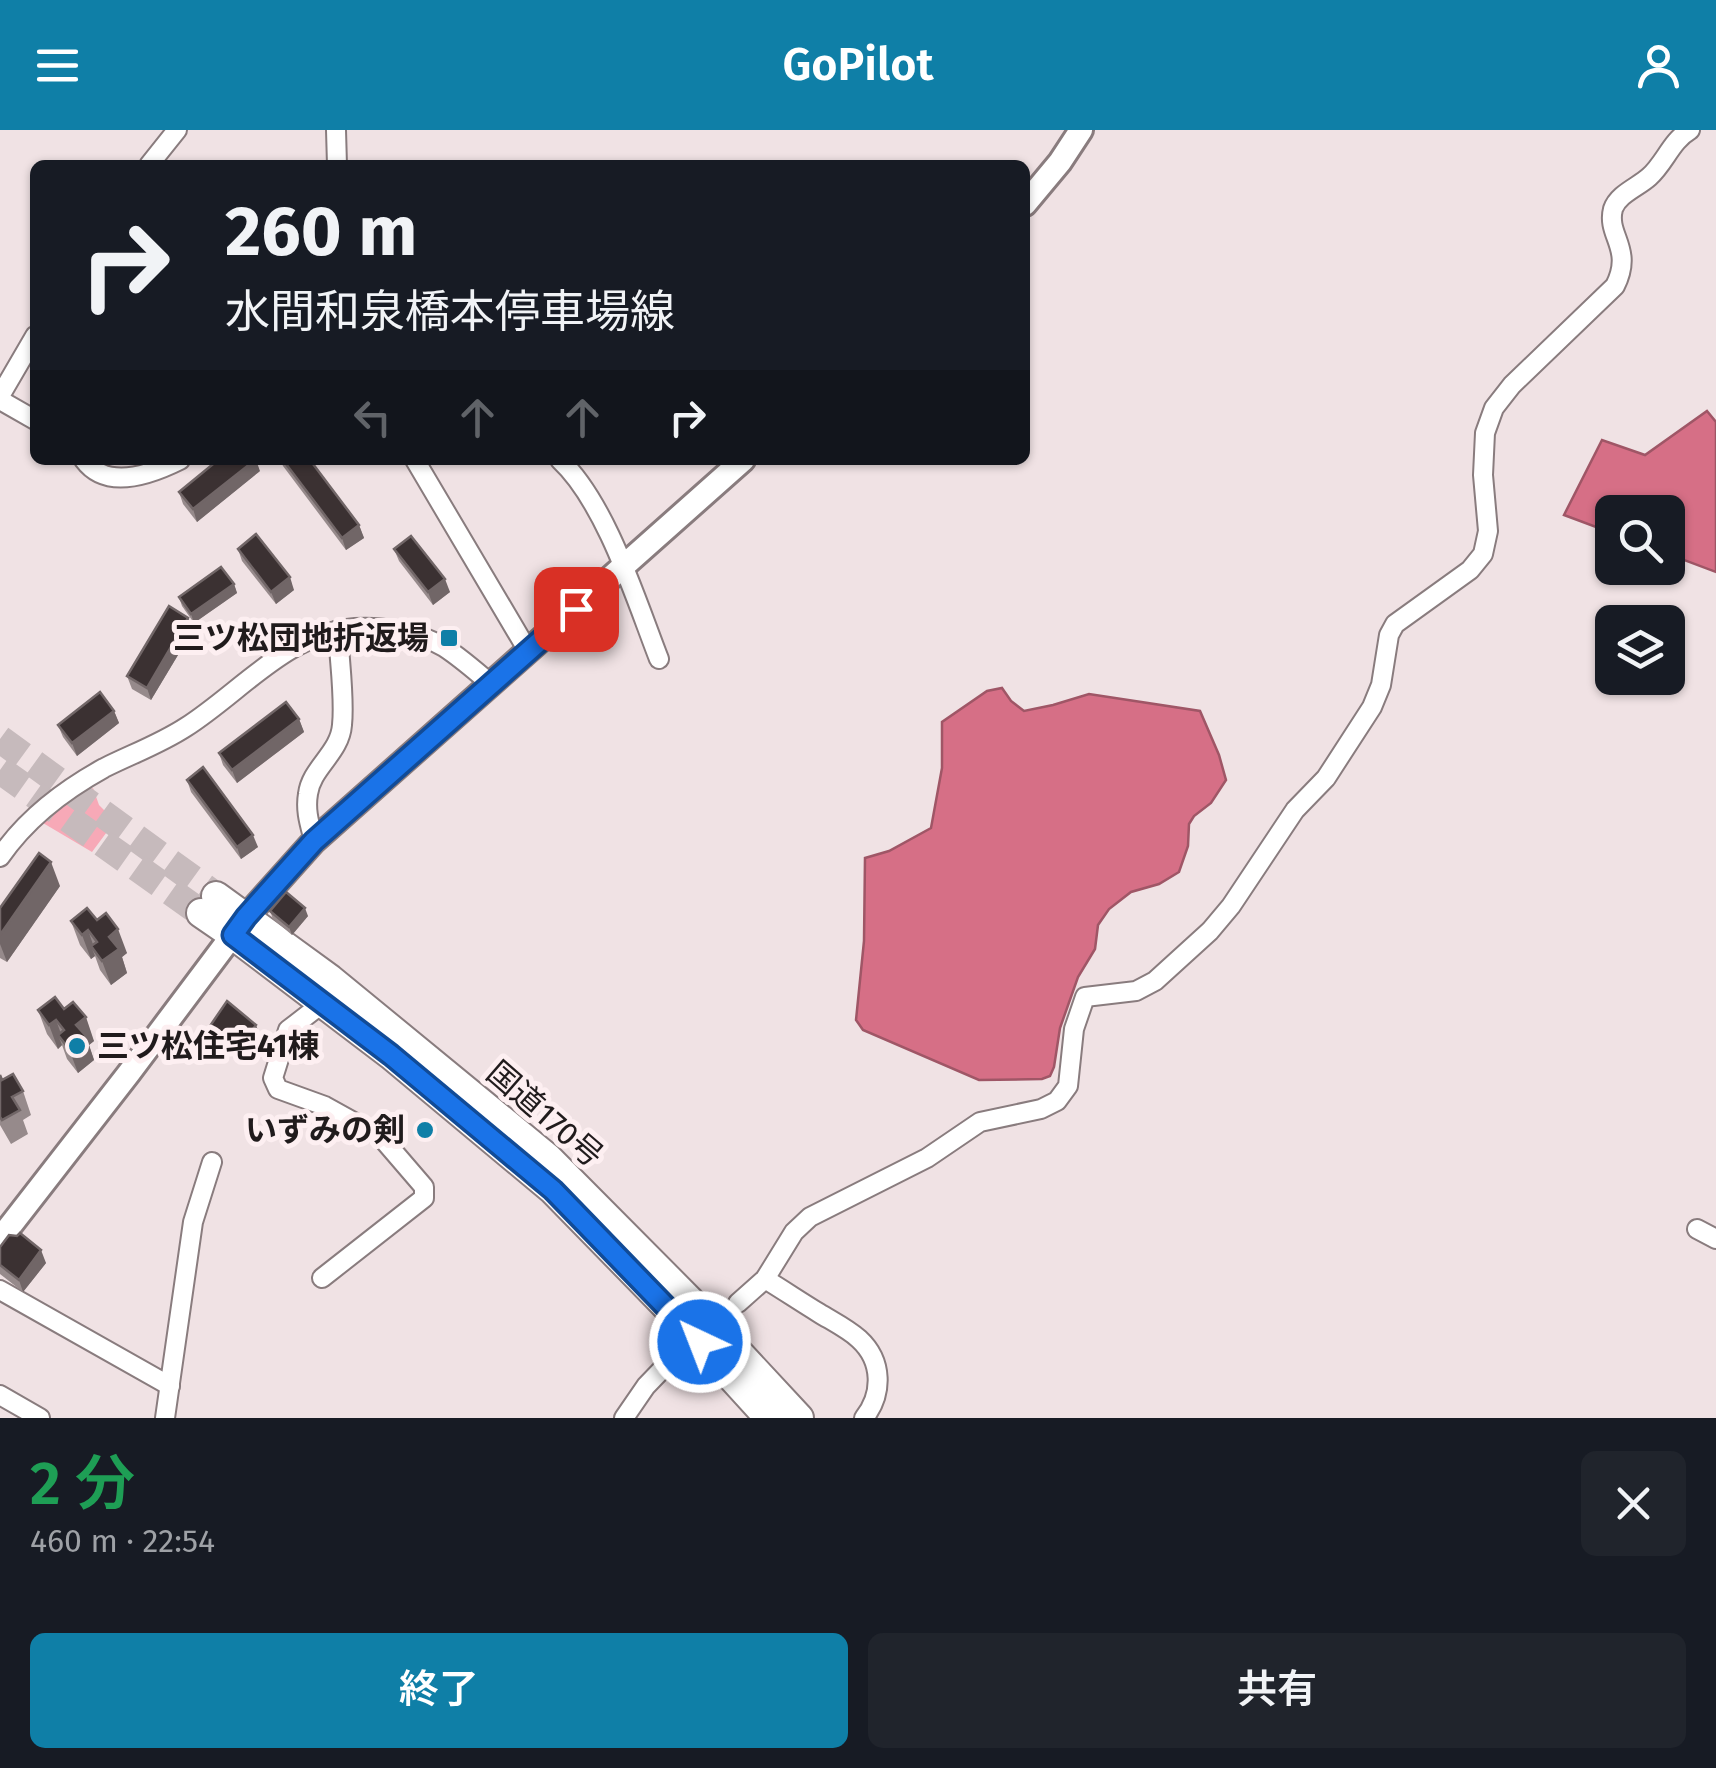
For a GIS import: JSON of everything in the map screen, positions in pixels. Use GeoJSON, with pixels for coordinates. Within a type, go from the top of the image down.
{"type":"FeatureCollection","features":[{"type":"Feature","properties":{"kind":"highway","name":"国道170号"},"geometry":{"type":"LineString","coordinates":[[208,904],[330,980],[548,1158],[695,1306],[798,1418]]}},
{"type":"Feature","properties":{"kind":"highway","name":"国道170号"},"geometry":{"type":"LineString","coordinates":[[240,926],[323,1003],[553,1190],[769,1418]]}},
{"type":"Feature","properties":{"kind":"main road"},"geometry":{"type":"LineString","coordinates":[[1030,198],[1081,130]]}},
{"type":"Feature","properties":{"kind":"main road"},"geometry":{"type":"LineString","coordinates":[[0,1239],[240,926],[314,841],[736,465]]}},
{"type":"Feature","properties":{"kind":"street"},"geometry":{"type":"LineString","coordinates":[[153,160],[177,130]]}},
{"type":"Feature","properties":{"kind":"street"},"geometry":{"type":"LineString","coordinates":[[336,130],[336,160]]}},
{"type":"Feature","properties":{"kind":"street"},"geometry":{"type":"LineString","coordinates":[[738,1303],[765,1278],[794,1232],[810,1218],[927,1158],[980,1122],[1042,1109],[1058,1101],[1068,1086],[1074,1029],[1085,997],[1136,991],[1155,981],[1210,931],[1231,906],[1295,810],[1326,778],[1372,707],[1381,685],[1389,634],[1396,624],[1470,570],[1483,554],[1488,530],[1484,433],[1494,408],[1512,384],[1614,286],[1621,272],[1622,252],[1613,222],[1614,207],[1659,167],[1678,136],[1690,130]]}},
{"type":"Feature","properties":{"kind":"street"},"geometry":{"type":"LineString","coordinates":[[30,345],[0,398],[30,417]]}},
{"type":"Feature","properties":{"kind":"street"},"geometry":{"type":"LineString","coordinates":[[88,465],[92,470],[116,477],[144,476],[169,465]]}},
{"type":"Feature","properties":{"kind":"street"},"geometry":{"type":"LineString","coordinates":[[418,465],[528,651]]}},
{"type":"Feature","properties":{"kind":"street"},"geometry":{"type":"LineString","coordinates":[[565,465],[596,510],[659,659]]}},
{"type":"Feature","properties":{"kind":"street"},"geometry":{"type":"LineString","coordinates":[[0,856],[32,818],[66,792],[104,768],[188,726],[288,650],[316,635],[359,628],[405,633],[442,646],[492,684]]}},
{"type":"Feature","properties":{"kind":"street"},"geometry":{"type":"LineString","coordinates":[[314,841],[307,814],[308,790],[336,747],[342,728],[338,630]]}},
{"type":"Feature","properties":{"kind":"street"},"geometry":{"type":"LineString","coordinates":[[322,1278],[424,1198],[424,1187],[380,1137],[326,1106],[278,1089],[273,1078],[288,1030],[323,1003]]}},
{"type":"Feature","properties":{"kind":"street"},"geometry":{"type":"LineString","coordinates":[[165,1418],[193,1222],[212,1162]]}},
{"type":"Feature","properties":{"kind":"street"},"geometry":{"type":"LineString","coordinates":[[1696,1230],[1716,1239]]}},
{"type":"Feature","properties":{"kind":"street"},"geometry":{"type":"LineString","coordinates":[[765,1278],[860,1340],[873,1358],[878,1391],[864,1418]]}},
{"type":"Feature","properties":{"kind":"street"},"geometry":{"type":"LineString","coordinates":[[0,1290],[170,1386]]}},
{"type":"Feature","properties":{"kind":"street"},"geometry":{"type":"LineString","coordinates":[[624,1418],[672,1358]]}},
{"type":"Feature","properties":{"kind":"street"},"geometry":{"type":"LineString","coordinates":[[0,1395],[40,1418]]}},
{"type":"Feature","properties":{"kind":"shaded area"},"geometry":{"type":"Polygon","coordinates":[[[1707,411],[1716,422],[1716,572],[1685,560],[1685,495],[1595,495],[1595,527],[1564,515],[1602,440],[1645,455],[1707,411]]]}},
{"type":"Feature","properties":{"kind":"shaded area"},"geometry":{"type":"Polygon","coordinates":[[[1002,688],[1024,711],[1089,694],[1200,711],[1226,780],[1211,803],[1189,824],[1188,846],[1179,872],[1159,884],[1131,892],[1109,909],[1098,925],[1095,949],[1078,977],[1060,1028],[1054,1067],[1050,1076],[1042,1079],[979,1080],[863,1030],[856,1020],[864,941],[865,858],[889,851],[931,828],[942,768],[942,722],[987,691],[1002,688]]]}},
{"type":"Feature","properties":{"kind":"shaded area"},"geometry":{"type":"Polygon","coordinates":[[[93,788],[99,805],[115,821],[92,852],[43,823],[62,805],[93,788]]]}},
{"type":"Feature","properties":{"kind":"building"},"geometry":{"type":"Polygon","coordinates":[[[212,465],[249,465],[193,509],[179,492],[212,465]]]}},
{"type":"Feature","properties":{"kind":"building"},"geometry":{"type":"Polygon","coordinates":[[[287,465],[314,465],[359,525],[342,538],[287,465]]]}},
{"type":"Feature","properties":{"kind":"building"},"geometry":{"type":"Polygon","coordinates":[[[256,534],[290,577],[271,592],[238,549],[256,534]]]}},
{"type":"Feature","properties":{"kind":"building"},"geometry":{"type":"Polygon","coordinates":[[[411,536],[445,579],[428,592],[394,549],[411,536]]]}},
{"type":"Feature","properties":{"kind":"building"},"geometry":{"type":"Polygon","coordinates":[[[221,567],[234,584],[191,614],[179,597],[221,567]]]}},
{"type":"Feature","properties":{"kind":"building"},"geometry":{"type":"Polygon","coordinates":[[[169,606],[188,618],[147,688],[127,676],[169,606]]]}},
{"type":"Feature","properties":{"kind":"building"},"geometry":{"type":"Polygon","coordinates":[[[100,692],[114,711],[72,743],[58,725],[100,692]]]}},
{"type":"Feature","properties":{"kind":"building"},"geometry":{"type":"Polygon","coordinates":[[[286,702],[299,719],[232,770],[219,753],[286,702]]]}},
{"type":"Feature","properties":{"kind":"building"},"geometry":{"type":"Polygon","coordinates":[[[203,767],[253,835],[237,847],[187,780],[203,767]]]}},
{"type":"Feature","properties":{"kind":"building"},"geometry":{"type":"Polygon","coordinates":[[[39,853],[51,862],[0,935],[0,908],[39,853]]]}},
{"type":"Feature","properties":{"kind":"building"},"geometry":{"type":"Polygon","coordinates":[[[286,892],[305,908],[289,927],[270,911],[286,892]]]}},
{"type":"Feature","properties":{"kind":"building"},"geometry":{"type":"Polygon","coordinates":[[[87,908],[97,920],[106,913],[118,929],[109,937],[119,949],[102,961],[91,946],[97,942],[88,930],[82,935],[71,921],[87,908]]]}},
{"type":"Feature","properties":{"kind":"building"},"geometry":{"type":"Polygon","coordinates":[[[55,997],[64,1009],[73,1002],[86,1017],[76,1025],[86,1036],[69,1049],[58,1035],[64,1030],[56,1020],[49,1025],[38,1010],[55,997]]]}},
{"type":"Feature","properties":{"kind":"building"},"geometry":{"type":"Polygon","coordinates":[[[227,1001],[256,1025],[239,1048],[210,1026],[227,1001]]]}},
{"type":"Feature","properties":{"kind":"building"},"geometry":{"type":"Polygon","coordinates":[[[13,1074],[23,1091],[12,1097],[20,1110],[2,1120],[0,1075],[2,1080],[13,1074]]]}},
{"type":"Feature","properties":{"kind":"building"},"geometry":{"type":"Polygon","coordinates":[[[20,1233],[41,1250],[19,1280],[0,1265],[0,1247],[9,1235],[20,1233]]]}},
{"type":"Feature","properties":{"kind":"tunnel"},"geometry":{"type":"LineString","coordinates":[[0,739],[216,896]]}},
{"type":"Feature","properties":{"kind":"tunnel"},"geometry":{"type":"LineString","coordinates":[[0,770],[201,913]]}},
{"type":"Feature","properties":{"kind":"tunnel"},"geometry":{"type":"LineString","coordinates":[[673,1358],[738,1303]]}},
{"type":"Feature","properties":{"kind":"place","name":"三ツ松団地折返場"},"geometry":{"type":"Point","coordinates":[449,638]}},
{"type":"Feature","properties":{"kind":"place","name":"三ツ松住宅41棟"},"geometry":{"type":"Point","coordinates":[77,1046]}},
{"type":"Feature","properties":{"kind":"place","name":"いずみの剣"},"geometry":{"type":"Point","coordinates":[425,1130]}},
{"type":"Feature","properties":{"kind":"route"},"geometry":{"type":"LineString","coordinates":[[576,609],[314,841],[233,935],[391,1055],[553,1190],[700,1342]]}}]}
